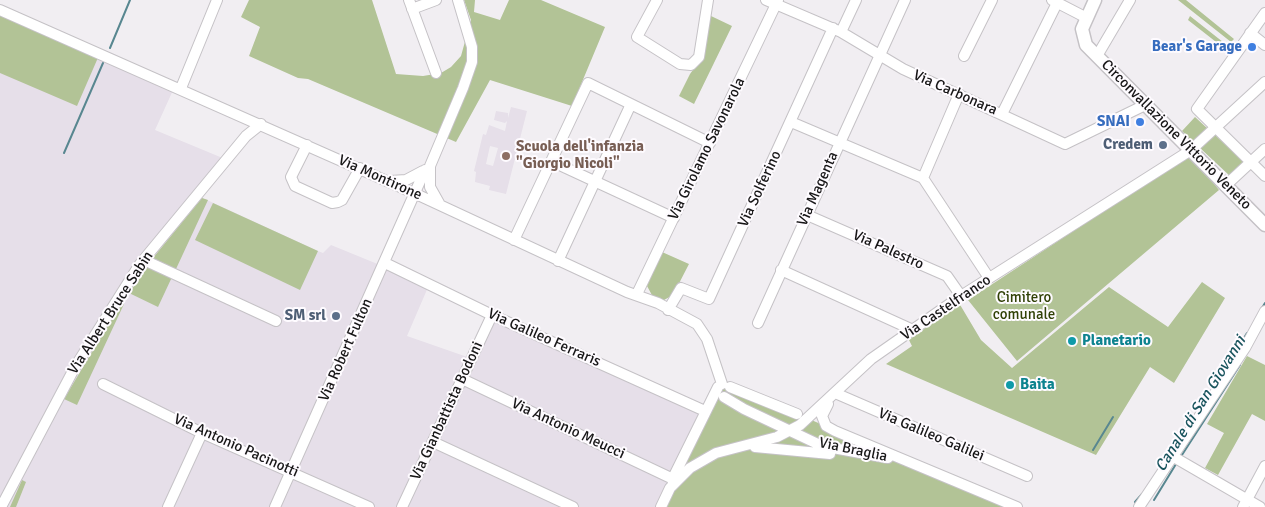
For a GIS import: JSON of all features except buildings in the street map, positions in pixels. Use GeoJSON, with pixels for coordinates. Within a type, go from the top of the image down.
{"type":"FeatureCollection","features":[{"type":"Feature","properties":{"kind":"main road"},"geometry":{"type":"LineString","coordinates":[[1085,17],[1095,0]]}},
{"type":"Feature","properties":{"kind":"main road","name":"Circonvallazione Vittorio Veneto"},"geometry":{"type":"LineString","coordinates":[[1085,17],[1082,29],[1086,45],[1265,226]]}},
{"type":"Feature","properties":{"kind":"street"},"geometry":{"type":"LineString","coordinates":[[181,88],[217,0]]}},
{"type":"Feature","properties":{"kind":"street"},"geometry":{"type":"LineString","coordinates":[[436,0],[410,5],[436,73]]}},
{"type":"Feature","properties":{"kind":"street","name":"Via Robert Fulton"},"geometry":{"type":"LineString","coordinates":[[275,507],[428,170],[463,88],[472,62],[472,47],[458,0]]}},
{"type":"Feature","properties":{"kind":"street"},"geometry":{"type":"LineString","coordinates":[[656,0],[637,37],[680,64],[691,65],[699,57],[708,0]]}},
{"type":"Feature","properties":{"kind":"street","name":"Via Solferino"},"geometry":{"type":"LineString","coordinates":[[668,310],[681,288],[709,299],[791,122],[837,30],[856,0]]}},
{"type":"Feature","properties":{"kind":"street","name":"Via Magenta"},"geometry":{"type":"LineString","coordinates":[[758,323],[905,0]]}},
{"type":"Feature","properties":{"kind":"street"},"geometry":{"type":"LineString","coordinates":[[964,56],[992,0]]}},
{"type":"Feature","properties":{"kind":"street"},"geometry":{"type":"LineString","coordinates":[[1097,56],[1130,0]]}},
{"type":"Feature","properties":{"kind":"street","name":"Via Carbonara"},"geometry":{"type":"LineString","coordinates":[[773,1],[837,30],[903,69],[1065,144],[1145,105]]}},
{"type":"Feature","properties":{"kind":"street","name":"Via Girolamo Savonarola"},"geometry":{"type":"LineString","coordinates":[[637,294],[710,143],[773,1]]}},
{"type":"Feature","properties":{"kind":"street"},"geometry":{"type":"LineString","coordinates":[[1002,114],[1054,1],[1085,17]]}},
{"type":"Feature","properties":{"kind":"street","name":"Via Montirone"},"geometry":{"type":"LineString","coordinates":[[0,10],[360,168],[626,292],[637,294],[697,324],[703,332],[725,389],[758,416],[789,432]]}},
{"type":"Feature","properties":{"kind":"street"},"geometry":{"type":"LineString","coordinates":[[1265,13],[1197,109],[1214,128],[1265,176]]}},
{"type":"Feature","properties":{"kind":"street"},"geometry":{"type":"LineString","coordinates":[[1250,33],[1265,45]]}},
{"type":"Feature","properties":{"kind":"street","name":"Via Castelfranco"},"geometry":{"type":"LineString","coordinates":[[671,484],[690,468],[716,453],[789,432],[834,395],[871,359],[960,296],[1191,150],[1265,82]]}},
{"type":"Feature","properties":{"kind":"street"},"geometry":{"type":"LineString","coordinates":[[514,240],[588,83],[710,143]]}},
{"type":"Feature","properties":{"kind":"street"},"geometry":{"type":"LineString","coordinates":[[923,178],[959,94]]}},
{"type":"Feature","properties":{"kind":"street"},"geometry":{"type":"LineString","coordinates":[[558,261],[631,104]]}},
{"type":"Feature","properties":{"kind":"street","name":"Via Albert Bruce Sabin"},"geometry":{"type":"LineString","coordinates":[[246,136],[249,118]]}},
{"type":"Feature","properties":{"kind":"street"},"geometry":{"type":"LineString","coordinates":[[791,122],[923,178],[989,278]]}},
{"type":"Feature","properties":{"kind":"street","name":"Via Albert Bruce Sabin"},"geometry":{"type":"LineString","coordinates":[[1,507],[75,367],[144,260],[246,136],[261,124]]}},
{"type":"Feature","properties":{"kind":"street"},"geometry":{"type":"LineString","coordinates":[[307,145],[291,177],[295,186],[332,203],[342,200],[360,168]]}},
{"type":"Feature","properties":{"kind":"street"},"geometry":{"type":"LineString","coordinates":[[1226,186],[1265,149]]}},
{"type":"Feature","properties":{"kind":"street"},"geometry":{"type":"LineString","coordinates":[[551,161],[674,218]]}},
{"type":"Feature","properties":{"kind":"street"},"geometry":{"type":"LineString","coordinates":[[387,181],[406,180],[428,170],[430,187],[440,205]]}},
{"type":"Feature","properties":{"kind":"street","name":"Via Palestro"},"geometry":{"type":"LineString","coordinates":[[807,215],[947,276],[960,296]]}},
{"type":"Feature","properties":{"kind":"street"},"geometry":{"type":"LineString","coordinates":[[144,260],[276,321]]}},
{"type":"Feature","properties":{"kind":"street","name":"Via Galileo Ferraris"},"geometry":{"type":"LineString","coordinates":[[385,263],[492,315],[705,411]]}},
{"type":"Feature","properties":{"kind":"street"},"geometry":{"type":"LineString","coordinates":[[782,270],[914,330]]}},
{"type":"Feature","properties":{"kind":"street"},"geometry":{"type":"LineString","coordinates":[[1139,507],[1177,459],[1245,348],[1265,311]]}},
{"type":"Feature","properties":{"kind":"street","name":"Via Gianbattista Bodoni"},"geometry":{"type":"LineString","coordinates":[[402,507],[492,315]]}},
{"type":"Feature","properties":{"kind":"street","name":"Via Antonio Meucci"},"geometry":{"type":"LineString","coordinates":[[462,379],[671,484]]}},
{"type":"Feature","properties":{"kind":"street","name":"Via Antonio Pacinotti"},"geometry":{"type":"LineString","coordinates":[[103,384],[202,432],[369,507]]}},
{"type":"Feature","properties":{"kind":"street"},"geometry":{"type":"LineString","coordinates":[[725,389],[797,414]]}},
{"type":"Feature","properties":{"kind":"street","name":"Via Castelfranco"},"geometry":{"type":"LineString","coordinates":[[661,507],[705,411],[725,389]]}},
{"type":"Feature","properties":{"kind":"street","name":"Via Braglia"},"geometry":{"type":"LineString","coordinates":[[834,395],[822,416],[826,426],[1017,507]]}},
{"type":"Feature","properties":{"kind":"street","name":"Via Galileo Galilei"},"geometry":{"type":"LineString","coordinates":[[834,395],[1027,476]]}},
{"type":"Feature","properties":{"kind":"street"},"geometry":{"type":"LineString","coordinates":[[168,507],[202,432]]}},
{"type":"Feature","properties":{"kind":"street","name":"Via Braglia"},"geometry":{"type":"LineString","coordinates":[[789,432],[832,449],[890,458],[918,466]]}},
{"type":"Feature","properties":{"kind":"street"},"geometry":{"type":"LineString","coordinates":[[432,442],[573,507]]}},
{"type":"Feature","properties":{"kind":"street","name":"Via Castelfranco"},"geometry":{"type":"LineString","coordinates":[[731,448],[768,447],[918,466]]}},
{"type":"Feature","properties":{"kind":"street"},"geometry":{"type":"LineString","coordinates":[[1177,459],[1245,504],[1260,507]]}},
{"type":"Feature","properties":{"kind":"street"},"geometry":{"type":"LineString","coordinates":[[1245,504],[1265,466]]}},
{"type":"Feature","properties":{"kind":"shaded area"},"geometry":{"type":"Polygon","coordinates":[[[0,10],[174,88],[155,130],[225,159],[194,194],[323,253],[331,245],[429,285],[407,336],[473,359],[493,313],[704,409],[660,507],[0,507],[0,10]]]}},
{"type":"Feature","properties":{"kind":"shaded area","name":"Scuola dell'infanzia \"Giorgio Nicoli\""},"geometry":{"type":"Polygon","coordinates":[[[511,107],[527,111],[506,194],[489,190],[490,186],[475,182],[476,172],[474,171],[483,134],[486,135],[489,125],[505,131],[507,121],[505,123],[494,120],[496,111],[508,113],[508,118],[511,107]],[[490,146],[486,164],[493,166],[498,148],[490,146]]]}},
{"type":"Feature","properties":{"kind":"green space"},"geometry":{"type":"Polygon","coordinates":[[[249,0],[372,0],[396,74],[423,76],[441,73],[451,67],[461,56],[471,20],[464,0],[475,0],[474,12],[500,20],[509,0],[541,0],[605,27],[572,106],[490,80],[456,142],[308,79],[298,78],[249,56],[260,27],[241,17],[249,0]]]}},
{"type":"Feature","properties":{"kind":"green space"},"geometry":{"type":"Polygon","coordinates":[[[1178,0],[1186,0],[1234,39],[1231,42],[1178,0]]]}},
{"type":"Feature","properties":{"kind":"green space"},"geometry":{"type":"Polygon","coordinates":[[[0,10],[100,53],[77,106],[0,73],[0,10]]]}},
{"type":"Feature","properties":{"kind":"green space"},"geometry":{"type":"Polygon","coordinates":[[[711,16],[732,26],[694,104],[679,96],[690,74],[701,59],[711,16]]]}},
{"type":"Feature","properties":{"kind":"green space"},"geometry":{"type":"Polygon","coordinates":[[[1190,16],[1228,46],[1225,49],[1188,20],[1190,16]]]}},
{"type":"Feature","properties":{"kind":"green space"},"geometry":{"type":"Polygon","coordinates":[[[1195,117],[1208,129],[1194,143],[1182,131],[1195,117]]]}},
{"type":"Feature","properties":{"kind":"green space"},"geometry":{"type":"Polygon","coordinates":[[[1214,134],[1245,163],[1231,177],[1200,148],[1214,134]]]}},
{"type":"Feature","properties":{"kind":"green space","name":"Cimitero comunale"},"geometry":{"type":"Polygon","coordinates":[[[1191,154],[1219,190],[1017,361],[968,300],[1191,154]]]}},
{"type":"Feature","properties":{"kind":"green space"},"geometry":{"type":"Polygon","coordinates":[[[202,198],[208,200],[176,269],[153,258],[202,198]]]}},
{"type":"Feature","properties":{"kind":"green space"},"geometry":{"type":"Polygon","coordinates":[[[213,203],[318,251],[300,290],[195,240],[213,203]]]}},
{"type":"Feature","properties":{"kind":"green space"},"geometry":{"type":"Polygon","coordinates":[[[662,252],[689,264],[673,295],[664,300],[653,297],[647,286],[662,252]]]}},
{"type":"Feature","properties":{"kind":"green space"},"geometry":{"type":"Polygon","coordinates":[[[147,266],[172,277],[158,307],[129,293],[147,266]]]}},
{"type":"Feature","properties":{"kind":"green space"},"geometry":{"type":"Polygon","coordinates":[[[1202,282],[1225,298],[1174,383],[1150,367],[1096,455],[886,364],[912,346],[909,340],[959,303],[981,340],[1012,368],[1109,287],[1168,327],[1202,282]]]}},
{"type":"Feature","properties":{"kind":"green space"},"geometry":{"type":"Polygon","coordinates":[[[121,303],[124,304],[77,405],[64,399],[121,303]]]}},
{"type":"Feature","properties":{"kind":"green space"},"geometry":{"type":"Polygon","coordinates":[[[1247,356],[1265,365],[1265,421],[1252,414],[1218,475],[1205,468],[1224,433],[1207,424],[1247,356]]]}},
{"type":"Feature","properties":{"kind":"green space"},"geometry":{"type":"Polygon","coordinates":[[[718,380],[830,428],[1006,507],[660,507],[718,380]]]}},
{"type":"Feature","properties":{"kind":"green space"},"geometry":{"type":"Polygon","coordinates":[[[22,480],[26,482],[16,507],[10,507],[22,480]]]}},
{"type":"Feature","properties":{"kind":"waterway"},"geometry":{"type":"LineString","coordinates":[[110,48],[130,0]]}},
{"type":"Feature","properties":{"kind":"waterway"},"geometry":{"type":"LineString","coordinates":[[64,153],[103,63]]}},
{"type":"Feature","properties":{"kind":"waterway"},"geometry":{"type":"LineString","coordinates":[[1262,308],[1265,303]]}},
{"type":"Feature","properties":{"kind":"waterway"},"geometry":{"type":"LineString","coordinates":[[1222,374],[1247,333]]}},
{"type":"Feature","properties":{"kind":"waterway","name":"Canale di San Giovanni"},"geometry":{"type":"LineString","coordinates":[[1180,458],[1240,365]]}},
{"type":"Feature","properties":{"kind":"waterway"},"geometry":{"type":"LineString","coordinates":[[1093,450],[1113,417]]}},
{"type":"Feature","properties":{"kind":"waterway","name":"Canale di San Giovanni"},"geometry":{"type":"LineString","coordinates":[[1154,500],[1176,464]]}},
{"type":"Feature","properties":{"kind":"waterway"},"geometry":{"type":"LineString","coordinates":[[1135,502],[1142,494]]}},
{"type":"Feature","properties":{"kind":"place","name":"Bear's Garage"},"geometry":{"type":"Point","coordinates":[1252,47]}},
{"type":"Feature","properties":{"kind":"place","name":"SNAI"},"geometry":{"type":"Point","coordinates":[1140,122]}},
{"type":"Feature","properties":{"kind":"place","name":"Credem"},"geometry":{"type":"Point","coordinates":[1163,145]}},
{"type":"Feature","properties":{"kind":"place","name":"Scuola dell'infanzia \"Giorgio Nicoli\""},"geometry":{"type":"Point","coordinates":[506,156]}},
{"type":"Feature","properties":{"kind":"place","name":"SM srl"},"geometry":{"type":"Point","coordinates":[336,316]}},
{"type":"Feature","properties":{"kind":"place","name":"Planetario"},"geometry":{"type":"Point","coordinates":[1072,341]}},
{"type":"Feature","properties":{"kind":"place","name":"Baita"},"geometry":{"type":"Point","coordinates":[1010,385]}}]}
